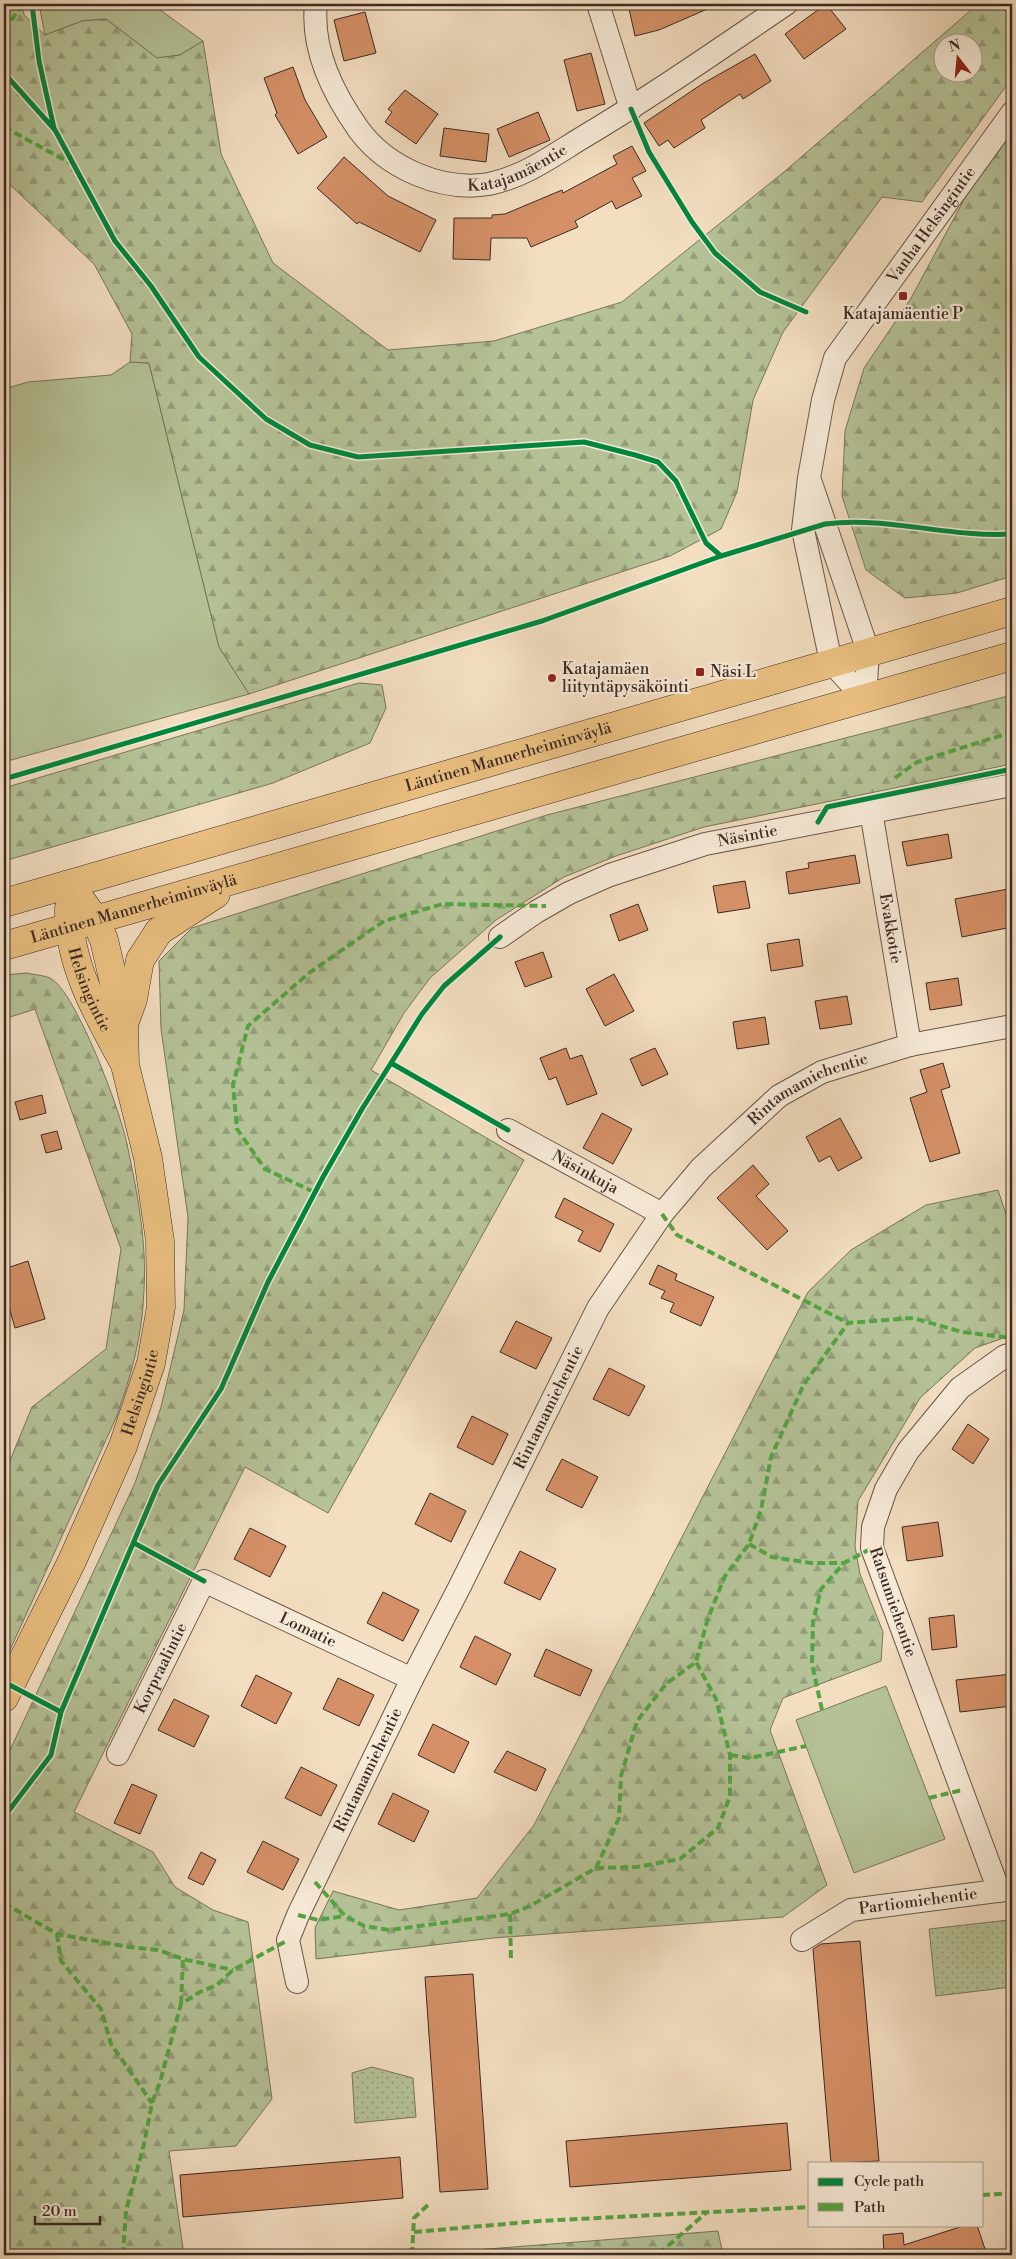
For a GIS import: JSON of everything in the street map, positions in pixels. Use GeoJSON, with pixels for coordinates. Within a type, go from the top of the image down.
{"type":"FeatureCollection","features":[{"type":"Feature","properties":{"kind":"main road","name":"Läntinen Mannerheiminväylä"},"geometry":{"type":"LineString","coordinates":[[4,903],[1012,611]]}},
{"type":"Feature","properties":{"kind":"main road","name":"Läntinen Mannerheiminväylä"},"geometry":{"type":"LineString","coordinates":[[4,946],[1012,656]]}},
{"type":"Feature","properties":{"kind":"main road","name":"Helsingintie"},"geometry":{"type":"LineString","coordinates":[[124,1026],[133,999],[140,960],[159,931],[246,876]]}},
{"type":"Feature","properties":{"kind":"main road","name":"Helsingintie"},"geometry":{"type":"LineString","coordinates":[[4,1698],[72,1561],[119,1455],[151,1364],[160,1307],[160,1241],[148,1158],[125,1065],[124,1026],[104,940],[95,919],[69,884]]}},
{"type":"Feature","properties":{"kind":"main road","name":"Helsingintie"},"geometry":{"type":"LineString","coordinates":[[69,884],[69,926],[88,996],[125,1065]]}},
{"type":"Feature","properties":{"kind":"street","name":"Katajamäentie"},"geometry":{"type":"LineString","coordinates":[[316,4],[315,13],[322,60],[342,107],[370,145],[403,168],[447,184],[488,184],[518,176],[631,110],[786,4]]}},
{"type":"Feature","properties":{"kind":"street"},"geometry":{"type":"LineString","coordinates":[[598,4],[631,110]]}},
{"type":"Feature","properties":{"kind":"street","name":"Vanha Helsingintie"},"geometry":{"type":"LineString","coordinates":[[831,662],[804,530],[809,478],[823,400],[835,358],[1005,136],[1012,113]]}},
{"type":"Feature","properties":{"kind":"street","name":"Vanha Helsingintie"},"geometry":{"type":"LineString","coordinates":[[809,478],[868,652],[865,699]]}},
{"type":"Feature","properties":{"kind":"street"},"geometry":{"type":"LineString","coordinates":[[831,662],[865,699]]}},
{"type":"Feature","properties":{"kind":"street","name":"Näsintie"},"geometry":{"type":"LineString","coordinates":[[500,937],[546,906],[610,875],[705,844],[1012,785]]}},
{"type":"Feature","properties":{"kind":"street","name":"Evakkotie"},"geometry":{"type":"LineString","coordinates":[[871,811],[910,1046]]}},
{"type":"Feature","properties":{"kind":"street","name":"Rintamamiehentie"},"geometry":{"type":"LineString","coordinates":[[297,1982],[288,1940],[412,1678],[460,1586],[598,1308],[662,1214],[701,1168],[779,1096],[822,1072],[910,1046],[1012,1026]]}},
{"type":"Feature","properties":{"kind":"street","name":"Näsinkuja"},"geometry":{"type":"LineString","coordinates":[[508,1130],[662,1214]]}},
{"type":"Feature","properties":{"kind":"street","name":"Ratsumiehentie"},"geometry":{"type":"LineString","coordinates":[[1006,1890],[872,1548],[873,1527],[886,1489],[908,1451],[960,1388],[1005,1356],[1012,1354]]}},
{"type":"Feature","properties":{"kind":"street","name":"Lomatie"},"geometry":{"type":"LineString","coordinates":[[204,1581],[412,1678]]}},
{"type":"Feature","properties":{"kind":"street","name":"Korpraalintie"},"geometry":{"type":"LineString","coordinates":[[118,1754],[204,1581]]}},
{"type":"Feature","properties":{"kind":"street","name":"Partiomiehentie"},"geometry":{"type":"LineString","coordinates":[[802,1940],[851,1910],[1006,1890]]}},
{"type":"Feature","properties":{"kind":"green space"},"geometry":{"type":"Polygon","coordinates":[[[4,4],[23,4],[24,15],[45,35],[82,21],[106,19],[157,58],[180,55],[203,41],[221,154],[273,263],[388,350],[494,341],[622,302],[784,172],[934,42],[934,82],[984,82],[984,32],[946,32],[978,4],[1012,4],[1012,78],[922,202],[882,197],[783,332],[753,400],[737,492],[721,529],[670,556],[249,694],[219,647],[149,363],[130,362],[132,334],[94,264],[4,179],[4,4]]]}},
{"type":"Feature","properties":{"kind":"green space"},"geometry":{"type":"Polygon","coordinates":[[[39,4],[152,4],[203,41],[180,55],[157,58],[106,19],[82,21],[45,35],[39,4]]]}},
{"type":"Feature","properties":{"kind":"green space"},"geometry":{"type":"Polygon","coordinates":[[[1012,129],[1012,576],[957,593],[905,598],[866,570],[842,496],[845,431],[864,368],[910,300],[979,172],[1012,129]]]}},
{"type":"Feature","properties":{"kind":"green space"},"geometry":{"type":"Polygon","coordinates":[[[130,362],[149,363],[219,647],[249,694],[4,762],[4,389],[28,382],[111,375],[130,362]]]}},
{"type":"Feature","properties":{"kind":"green space"},"geometry":{"type":"Polygon","coordinates":[[[359,683],[382,685],[386,708],[370,743],[273,783],[4,861],[4,788],[359,683]]]}},
{"type":"Feature","properties":{"kind":"green space"},"geometry":{"type":"Polygon","coordinates":[[[1012,695],[1012,764],[704,827],[616,856],[564,877],[496,920],[430,978],[404,1013],[371,1070],[524,1160],[328,1513],[245,1467],[74,1812],[153,1852],[175,1887],[213,1910],[248,1922],[272,2099],[236,2146],[169,2151],[184,2255],[4,2255],[4,1763],[135,1483],[161,1407],[184,1310],[188,1217],[161,1029],[159,961],[192,928],[547,815],[1012,695]]]}},
{"type":"Feature","properties":{"kind":"green space"},"geometry":{"type":"Polygon","coordinates":[[[27,973],[50,978],[61,988],[84,1028],[107,1081],[123,1128],[131,1162],[143,1235],[145,1272],[141,1324],[135,1355],[116,1418],[4,1663],[4,1475],[32,1407],[106,1349],[121,1249],[35,1009],[4,1019],[4,975],[27,973]]]}},
{"type":"Feature","properties":{"kind":"green space"},"geometry":{"type":"Polygon","coordinates":[[[998,1190],[1012,1232],[1012,1335],[975,1348],[920,1398],[858,1501],[855,1546],[860,1574],[883,1632],[881,1661],[783,1698],[770,1730],[827,1885],[783,1917],[493,1938],[316,1959],[315,1928],[333,1891],[399,1910],[477,1898],[534,1825],[808,1292],[851,1250],[926,1205],[998,1190]]]}},
{"type":"Feature","properties":{"kind":"green space"},"geometry":{"type":"Polygon","coordinates":[[[886,1686],[945,1839],[854,1873],[796,1720],[886,1686]]]}},
{"type":"Feature","properties":{"kind":"green space"},"geometry":{"type":"Polygon","coordinates":[[[1009,1920],[1012,1951],[1012,1987],[936,1996],[929,1929],[1009,1920]]]}},
{"type":"Feature","properties":{"kind":"green space"},"geometry":{"type":"Polygon","coordinates":[[[372,2067],[413,2078],[416,2117],[355,2123],[352,2073],[372,2067]]]}},
{"type":"Feature","properties":{"kind":"green space"},"geometry":{"type":"Polygon","coordinates":[[[718,2231],[723,2255],[411,2255],[718,2231]]]}},
{"type":"Feature","properties":{"kind":"building"},"geometry":{"type":"Polygon","coordinates":[[[628,4],[719,4],[659,30],[635,36],[628,4]]]}},
{"type":"Feature","properties":{"kind":"building"},"geometry":{"type":"Polygon","coordinates":[[[826,4],[846,29],[804,59],[785,34],[826,4]]]}},
{"type":"Feature","properties":{"kind":"building"},"geometry":{"type":"Polygon","coordinates":[[[365,12],[376,53],[344,61],[334,20],[365,12]]]}},
{"type":"Feature","properties":{"kind":"building"},"geometry":{"type":"Polygon","coordinates":[[[591,53],[605,104],[577,111],[564,60],[591,53]]]}},
{"type":"Feature","properties":{"kind":"building"},"geometry":{"type":"Polygon","coordinates":[[[755,54],[771,81],[743,99],[740,94],[701,120],[705,128],[674,148],[668,140],[659,146],[644,123],[702,84],[755,54]]]}},
{"type":"Feature","properties":{"kind":"building"},"geometry":{"type":"Polygon","coordinates":[[[293,67],[305,100],[327,137],[298,154],[275,115],[277,113],[264,78],[293,67]]]}},
{"type":"Feature","properties":{"kind":"building"},"geometry":{"type":"Polygon","coordinates":[[[405,90],[438,114],[416,144],[385,122],[392,112],[388,109],[405,90]]]}},
{"type":"Feature","properties":{"kind":"building"},"geometry":{"type":"Polygon","coordinates":[[[538,112],[550,140],[509,157],[497,129],[538,112]]]}},
{"type":"Feature","properties":{"kind":"building"},"geometry":{"type":"Polygon","coordinates":[[[444,128],[489,134],[486,162],[440,156],[444,128]]]}},
{"type":"Feature","properties":{"kind":"building"},"geometry":{"type":"Polygon","coordinates":[[[632,146],[646,171],[632,178],[642,196],[616,209],[612,201],[575,221],[578,227],[531,247],[527,238],[491,238],[490,260],[453,259],[454,218],[492,218],[492,215],[505,214],[562,190],[563,193],[617,164],[613,156],[632,146]]]}},
{"type":"Feature","properties":{"kind":"building"},"geometry":{"type":"Polygon","coordinates":[[[344,157],[388,196],[436,220],[420,252],[359,222],[357,224],[317,188],[344,157]]]}},
{"type":"Feature","properties":{"kind":"building"},"geometry":{"type":"Polygon","coordinates":[[[948,834],[952,858],[907,866],[902,842],[948,834]]]}},
{"type":"Feature","properties":{"kind":"building"},"geometry":{"type":"Polygon","coordinates":[[[855,855],[860,883],[789,894],[786,872],[809,868],[808,863],[855,855]]]}},
{"type":"Feature","properties":{"kind":"building"},"geometry":{"type":"Polygon","coordinates":[[[745,881],[750,908],[718,913],[713,886],[745,881]]]}},
{"type":"Feature","properties":{"kind":"building"},"geometry":{"type":"Polygon","coordinates":[[[1008,889],[1012,906],[1012,927],[962,937],[955,899],[1008,889]]]}},
{"type":"Feature","properties":{"kind":"building"},"geometry":{"type":"Polygon","coordinates":[[[638,904],[648,930],[619,941],[610,915],[638,904]]]}},
{"type":"Feature","properties":{"kind":"building"},"geometry":{"type":"Polygon","coordinates":[[[799,939],[803,966],[771,971],[767,944],[799,939]]]}},
{"type":"Feature","properties":{"kind":"building"},"geometry":{"type":"Polygon","coordinates":[[[543,952],[552,977],[525,987],[515,962],[543,952]]]}},
{"type":"Feature","properties":{"kind":"building"},"geometry":{"type":"Polygon","coordinates":[[[614,974],[634,1011],[605,1026],[586,989],[614,974]]]}},
{"type":"Feature","properties":{"kind":"building"},"geometry":{"type":"Polygon","coordinates":[[[958,978],[962,1005],[930,1010],[926,983],[958,978]]]}},
{"type":"Feature","properties":{"kind":"building"},"geometry":{"type":"Polygon","coordinates":[[[847,996],[852,1024],[820,1029],[815,1001],[847,996]]]}},
{"type":"Feature","properties":{"kind":"building"},"geometry":{"type":"Polygon","coordinates":[[[765,1017],[769,1044],[737,1049],[733,1022],[765,1017]]]}},
{"type":"Feature","properties":{"kind":"building"},"geometry":{"type":"Polygon","coordinates":[[[566,1048],[570,1059],[582,1055],[597,1094],[567,1105],[556,1077],[549,1080],[540,1058],[566,1048]]]}},
{"type":"Feature","properties":{"kind":"building"},"geometry":{"type":"Polygon","coordinates":[[[655,1048],[668,1074],[642,1086],[630,1059],[655,1048]]]}},
{"type":"Feature","properties":{"kind":"building"},"geometry":{"type":"Polygon","coordinates":[[[943,1063],[950,1087],[941,1090],[960,1153],[930,1162],[910,1098],[927,1092],[920,1070],[943,1063]]]}},
{"type":"Feature","properties":{"kind":"building"},"geometry":{"type":"Polygon","coordinates":[[[42,1095],[46,1113],[20,1120],[15,1102],[42,1095]]]}},
{"type":"Feature","properties":{"kind":"building"},"geometry":{"type":"Polygon","coordinates":[[[602,1113],[632,1129],[613,1164],[583,1148],[602,1113]]]}},
{"type":"Feature","properties":{"kind":"building"},"geometry":{"type":"Polygon","coordinates":[[[840,1118],[862,1158],[838,1171],[830,1156],[819,1162],[806,1137],[840,1118]]]}},
{"type":"Feature","properties":{"kind":"building"},"geometry":{"type":"Polygon","coordinates":[[[57,1131],[62,1149],[46,1153],[41,1135],[57,1131]]]}},
{"type":"Feature","properties":{"kind":"building"},"geometry":{"type":"Polygon","coordinates":[[[753,1165],[769,1184],[756,1196],[788,1231],[767,1250],[717,1198],[753,1165]]]}},
{"type":"Feature","properties":{"kind":"building"},"geometry":{"type":"Polygon","coordinates":[[[564,1198],[614,1224],[600,1252],[578,1241],[583,1231],[555,1217],[564,1198]]]}},
{"type":"Feature","properties":{"kind":"building"},"geometry":{"type":"Polygon","coordinates":[[[28,1261],[45,1319],[15,1328],[4,1290],[4,1269],[28,1261]]]}},
{"type":"Feature","properties":{"kind":"building"},"geometry":{"type":"Polygon","coordinates":[[[658,1265],[677,1274],[675,1280],[714,1297],[701,1326],[670,1312],[674,1303],[661,1298],[665,1291],[649,1284],[658,1265]]]}},
{"type":"Feature","properties":{"kind":"building"},"geometry":{"type":"Polygon","coordinates":[[[516,1321],[552,1338],[536,1369],[500,1352],[516,1321]]]}},
{"type":"Feature","properties":{"kind":"building"},"geometry":{"type":"Polygon","coordinates":[[[609,1368],[645,1386],[629,1416],[593,1399],[609,1368]]]}},
{"type":"Feature","properties":{"kind":"building"},"geometry":{"type":"Polygon","coordinates":[[[472,1416],[508,1434],[493,1465],[457,1447],[472,1416]]]}},
{"type":"Feature","properties":{"kind":"building"},"geometry":{"type":"Polygon","coordinates":[[[968,1424],[989,1439],[973,1464],[952,1449],[968,1424]]]}},
{"type":"Feature","properties":{"kind":"building"},"geometry":{"type":"Polygon","coordinates":[[[562,1459],[598,1477],[582,1508],[546,1490],[562,1459]]]}},
{"type":"Feature","properties":{"kind":"building"},"geometry":{"type":"Polygon","coordinates":[[[430,1493],[466,1511],[451,1542],[415,1524],[430,1493]]]}},
{"type":"Feature","properties":{"kind":"building"},"geometry":{"type":"Polygon","coordinates":[[[938,1522],[943,1556],[907,1561],[902,1527],[938,1522]]]}},
{"type":"Feature","properties":{"kind":"building"},"geometry":{"type":"Polygon","coordinates":[[[250,1528],[286,1546],[270,1577],[234,1559],[250,1528]]]}},
{"type":"Feature","properties":{"kind":"building"},"geometry":{"type":"Polygon","coordinates":[[[520,1551],[556,1569],[540,1600],[504,1583],[520,1551]]]}},
{"type":"Feature","properties":{"kind":"building"},"geometry":{"type":"Polygon","coordinates":[[[383,1592],[419,1610],[403,1641],[367,1623],[383,1592]]]}},
{"type":"Feature","properties":{"kind":"building"},"geometry":{"type":"Polygon","coordinates":[[[954,1615],[957,1647],[932,1650],[929,1618],[954,1615]]]}},
{"type":"Feature","properties":{"kind":"building"},"geometry":{"type":"Polygon","coordinates":[[[475,1636],[511,1654],[496,1685],[460,1667],[475,1636]]]}},
{"type":"Feature","properties":{"kind":"building"},"geometry":{"type":"Polygon","coordinates":[[[546,1649],[592,1670],[580,1696],[534,1676],[546,1649]]]}},
{"type":"Feature","properties":{"kind":"building"},"geometry":{"type":"Polygon","coordinates":[[[1012,1674],[1012,1706],[960,1712],[956,1680],[1012,1674]]]}},
{"type":"Feature","properties":{"kind":"building"},"geometry":{"type":"Polygon","coordinates":[[[256,1675],[292,1693],[276,1724],[241,1706],[256,1675]]]}},
{"type":"Feature","properties":{"kind":"building"},"geometry":{"type":"Polygon","coordinates":[[[338,1678],[374,1695],[359,1726],[323,1709],[338,1678]]]}},
{"type":"Feature","properties":{"kind":"building"},"geometry":{"type":"Polygon","coordinates":[[[174,1699],[209,1716],[194,1747],[158,1730],[174,1699]]]}},
{"type":"Feature","properties":{"kind":"building"},"geometry":{"type":"Polygon","coordinates":[[[433,1724],[469,1742],[454,1773],[418,1755],[433,1724]]]}},
{"type":"Feature","properties":{"kind":"building"},"geometry":{"type":"Polygon","coordinates":[[[507,1751],[546,1769],[536,1791],[494,1772],[507,1751]]]}},
{"type":"Feature","properties":{"kind":"building"},"geometry":{"type":"Polygon","coordinates":[[[301,1767],[337,1785],[321,1816],[285,1798],[301,1767]]]}},
{"type":"Feature","properties":{"kind":"building"},"geometry":{"type":"Polygon","coordinates":[[[132,1784],[157,1795],[140,1834],[114,1823],[132,1784]]]}},
{"type":"Feature","properties":{"kind":"building"},"geometry":{"type":"Polygon","coordinates":[[[393,1793],[429,1811],[414,1842],[378,1824],[393,1793]]]}},
{"type":"Feature","properties":{"kind":"building"},"geometry":{"type":"Polygon","coordinates":[[[263,1841],[299,1859],[283,1890],[247,1872],[263,1841]]]}},
{"type":"Feature","properties":{"kind":"building"},"geometry":{"type":"Polygon","coordinates":[[[201,1852],[216,1860],[203,1885],[188,1878],[201,1852]]]}},
{"type":"Feature","properties":{"kind":"building"},"geometry":{"type":"Polygon","coordinates":[[[860,1941],[879,2161],[831,2162],[813,1949],[821,1944],[860,1941]]]}},
{"type":"Feature","properties":{"kind":"building"},"geometry":{"type":"Polygon","coordinates":[[[473,1974],[488,2189],[440,2192],[425,1977],[473,1974]]]}},
{"type":"Feature","properties":{"kind":"building"},"geometry":{"type":"Polygon","coordinates":[[[787,2123],[791,2170],[570,2187],[566,2141],[787,2123]]]}},
{"type":"Feature","properties":{"kind":"building"},"geometry":{"type":"Polygon","coordinates":[[[400,2157],[403,2198],[183,2217],[180,2175],[400,2157]]]}},
{"type":"Feature","properties":{"kind":"building"},"geometry":{"type":"Polygon","coordinates":[[[963,2226],[977,2226],[987,2255],[884,2255],[883,2235],[903,2233],[904,2245],[963,2226]]]}},
{"type":"Feature","properties":{"kind":"marked path"},"geometry":{"type":"LineString","coordinates":[[4,30],[23,4]]}},
{"type":"Feature","properties":{"kind":"marked path"},"geometry":{"type":"LineString","coordinates":[[4,127],[72,164]]}},
{"type":"Feature","properties":{"kind":"marked path"},"geometry":{"type":"LineString","coordinates":[[895,778],[917,762],[1012,732]]}},
{"type":"Feature","properties":{"kind":"marked path"},"geometry":{"type":"LineString","coordinates":[[314,1192],[265,1169],[237,1129],[233,1085],[248,1026],[309,973],[384,921],[443,904],[546,906]]}},
{"type":"Feature","properties":{"kind":"marked path"},"geometry":{"type":"LineString","coordinates":[[662,1214],[677,1235],[848,1323]]}},
{"type":"Feature","properties":{"kind":"marked path"},"geometry":{"type":"LineString","coordinates":[[596,1868],[619,1818],[621,1776],[637,1721],[666,1684],[696,1662],[708,1618],[725,1576],[749,1544],[761,1510],[771,1457],[804,1384],[848,1323],[913,1318],[962,1332],[1012,1338]]}},
{"type":"Feature","properties":{"kind":"marked path"},"geometry":{"type":"LineString","coordinates":[[749,1544],[772,1557],[811,1563],[844,1563]]}},
{"type":"Feature","properties":{"kind":"marked path"},"geometry":{"type":"LineString","coordinates":[[822,1710],[812,1664],[813,1622],[821,1589],[844,1563],[872,1548]]}},
{"type":"Feature","properties":{"kind":"marked path"},"geometry":{"type":"LineString","coordinates":[[315,1882],[345,1916],[364,1926],[389,1930],[510,1914],[530,1906],[596,1868],[637,1867],[680,1859],[718,1828],[730,1796],[730,1755],[716,1699],[696,1662]]}},
{"type":"Feature","properties":{"kind":"marked path"},"geometry":{"type":"LineString","coordinates":[[730,1755],[750,1758],[806,1746]]}},
{"type":"Feature","properties":{"kind":"marked path"},"geometry":{"type":"LineString","coordinates":[[929,1798],[962,1790]]}},
{"type":"Feature","properties":{"kind":"marked path"},"geometry":{"type":"LineString","coordinates":[[4,1903],[57,1934],[129,1947],[158,1950],[183,1959],[233,1970]]}},
{"type":"Feature","properties":{"kind":"marked path"},"geometry":{"type":"LineString","coordinates":[[510,1914],[511,1960]]}},
{"type":"Feature","properties":{"kind":"marked path"},"geometry":{"type":"LineString","coordinates":[[298,1915],[318,1920],[345,1916]]}},
{"type":"Feature","properties":{"kind":"marked path"},"geometry":{"type":"LineString","coordinates":[[57,1934],[61,1961],[101,2009],[111,2044],[152,2103]]}},
{"type":"Feature","properties":{"kind":"marked path"},"geometry":{"type":"LineString","coordinates":[[123,2255],[126,2211],[144,2144],[152,2103],[160,2082],[181,2004],[200,1992],[217,1985],[233,1970],[288,1940]]}},
{"type":"Feature","properties":{"kind":"marked path"},"geometry":{"type":"LineString","coordinates":[[181,2004],[183,1959]]}},
{"type":"Feature","properties":{"kind":"marked path"},"geometry":{"type":"LineString","coordinates":[[984,2195],[1012,2193]]}},
{"type":"Feature","properties":{"kind":"marked path"},"geometry":{"type":"LineString","coordinates":[[412,2255],[414,2218],[430,2203]]}},
{"type":"Feature","properties":{"kind":"marked path"},"geometry":{"type":"LineString","coordinates":[[414,2232],[539,2221],[808,2207]]}},
{"type":"Feature","properties":{"kind":"marked path"},"geometry":{"type":"LineString","coordinates":[[661,2255],[661,2252],[706,2213]]}},
{"type":"Feature","properties":{"kind":"cycle path"},"geometry":{"type":"LineString","coordinates":[[32,4],[39,61],[54,128]]}},
{"type":"Feature","properties":{"kind":"cycle path"},"geometry":{"type":"LineString","coordinates":[[4,73],[55,130],[115,241],[151,286],[199,357],[266,419],[310,445],[358,457],[584,442],[635,455],[658,462],[676,481],[706,543],[721,556]]}},
{"type":"Feature","properties":{"kind":"cycle path"},"geometry":{"type":"LineString","coordinates":[[631,109],[649,152],[692,222],[715,253],[760,292],[806,312]]}},
{"type":"Feature","properties":{"kind":"cycle path"},"geometry":{"type":"LineString","coordinates":[[4,779],[542,621],[721,556],[825,524],[848,522],[872,523],[965,533],[1012,534]]}},
{"type":"Feature","properties":{"kind":"cycle path"},"geometry":{"type":"LineString","coordinates":[[818,822],[827,807],[1012,769]]}},
{"type":"Feature","properties":{"kind":"cycle path"},"geometry":{"type":"LineString","coordinates":[[4,1682],[61,1712],[158,1485],[221,1389],[268,1282],[323,1177],[362,1109],[422,1014],[444,986],[500,937]]}},
{"type":"Feature","properties":{"kind":"cycle path"},"geometry":{"type":"LineString","coordinates":[[391,1063],[508,1130]]}},
{"type":"Feature","properties":{"kind":"cycle path"},"geometry":{"type":"LineString","coordinates":[[134,1543],[204,1581]]}},
{"type":"Feature","properties":{"kind":"cycle path"},"geometry":{"type":"LineString","coordinates":[[4,1817],[51,1755],[61,1712]]}},
{"type":"Feature","properties":{"kind":"place","name":"Katajamäentie P"},"geometry":{"type":"Point","coordinates":[903,296]}},
{"type":"Feature","properties":{"kind":"place","name":"Näsi L"},"geometry":{"type":"Point","coordinates":[700,672]}},
{"type":"Feature","properties":{"kind":"place","name":"Katajamäen liityntäpysäköinti"},"geometry":{"type":"Point","coordinates":[552,678]}}]}
